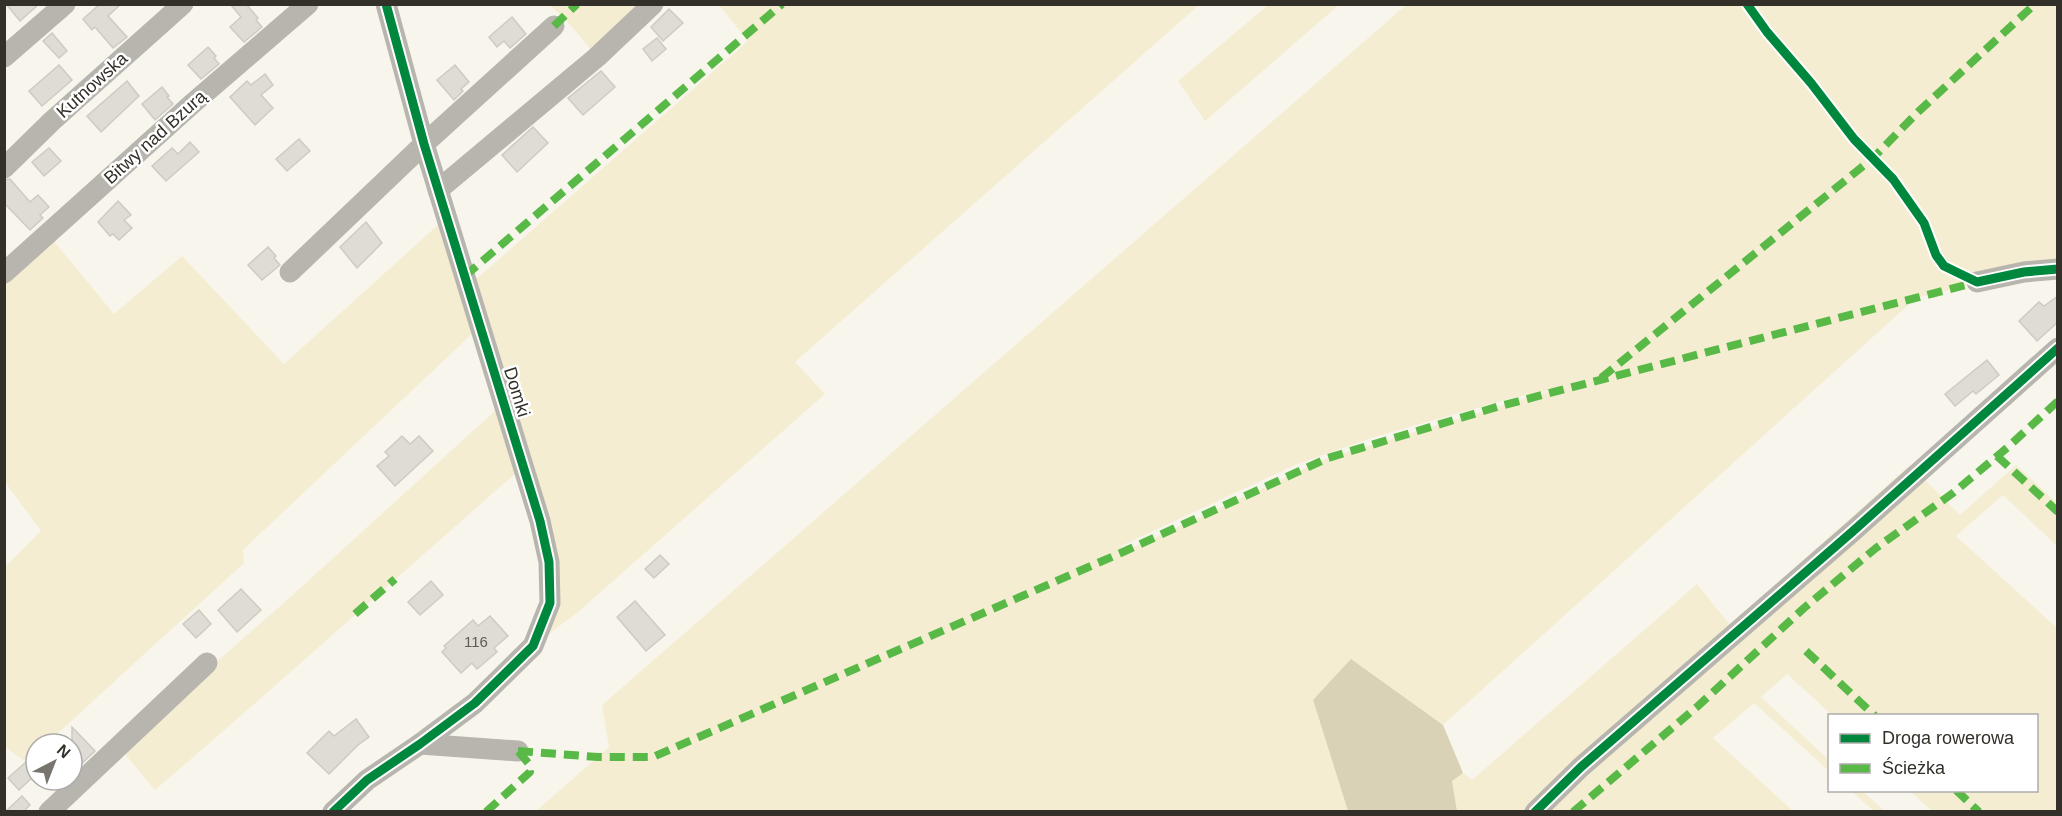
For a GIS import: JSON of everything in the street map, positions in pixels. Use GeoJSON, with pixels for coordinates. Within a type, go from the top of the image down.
{"type":"FeatureCollection","features":[{"type":"Feature","properties":{"kind":"street"},"geometry":{"type":"LineString","coordinates":[[4,57],[65,4]]}},
{"type":"Feature","properties":{"kind":"street","name":"Kutnowska"},"geometry":{"type":"LineString","coordinates":[[4,168],[52,121],[183,4]]}},
{"type":"Feature","properties":{"kind":"street","name":"Bitwy nad Bzurą"},"geometry":{"type":"LineString","coordinates":[[4,273],[184,111],[308,4]]}},
{"type":"Feature","properties":{"kind":"street","name":"Domki"},"geometry":{"type":"LineString","coordinates":[[333,812],[367,780],[475,703],[532,646],[550,603],[549,562],[540,520],[424,144],[386,4]]}},
{"type":"Feature","properties":{"kind":"street"},"geometry":{"type":"LineString","coordinates":[[438,190],[597,57],[653,4]]}},
{"type":"Feature","properties":{"kind":"street"},"geometry":{"type":"LineString","coordinates":[[290,272],[424,144],[554,26]]}},
{"type":"Feature","properties":{"kind":"street"},"geometry":{"type":"LineString","coordinates":[[1977,282],[2024,272],[2058,269]]}},
{"type":"Feature","properties":{"kind":"street"},"geometry":{"type":"LineString","coordinates":[[1535,812],[1581,767],[1843,540],[2058,348]]}},
{"type":"Feature","properties":{"kind":"street"},"geometry":{"type":"LineString","coordinates":[[49,812],[207,663]]}},
{"type":"Feature","properties":{"kind":"street"},"geometry":{"type":"LineString","coordinates":[[420,744],[518,751]]}},
{"type":"Feature","properties":{"kind":"shaded area"},"geometry":{"type":"Polygon","coordinates":[[[550,5],[653,5],[597,57],[567,21],[550,5]]]}},
{"type":"Feature","properties":{"kind":"shaded area"},"geometry":{"type":"Polygon","coordinates":[[[719,5],[1199,5],[795,362],[825,394],[578,612],[533,646],[550,603],[523,467],[155,790],[119,747],[286,601],[496,410],[474,332],[243,550],[244,563],[59,732],[24,732],[24,761],[5,747],[5,567],[41,531],[5,482],[5,273],[48,234],[114,314],[182,256],[284,364],[439,224],[474,281],[748,41],[719,5]]]}},
{"type":"Feature","properties":{"kind":"shaded area"},"geometry":{"type":"Polygon","coordinates":[[[1268,5],[1339,5],[1205,121],[1178,81],[1268,5]]]}},
{"type":"Feature","properties":{"kind":"shaded area"},"geometry":{"type":"Polygon","coordinates":[[[1406,5],[2057,5],[2057,263],[1916,298],[1443,725],[1351,659],[1313,701],[1348,811],[535,812],[609,747],[602,705],[1406,5]],[[1561,388],[1516,397],[1374,437],[1295,465],[1121,546],[1123,552],[1328,458],[1561,388]]]}},
{"type":"Feature","properties":{"kind":"shaded area"},"geometry":{"type":"Polygon","coordinates":[[[1910,465],[1960,515],[2016,465],[2057,503],[2057,546],[2003,495],[1956,536],[2057,628],[2057,811],[1932,811],[1911,792],[2038,792],[2038,714],[1831,714],[1787,674],[1761,697],[1828,759],[1828,770],[1754,703],[1713,738],[1793,811],[1457,811],[1452,780],[1463,773],[1472,780],[1697,584],[1730,625],[1910,465]]]}},
{"type":"Feature","properties":{"kind":"shaded area"},"geometry":{"type":"Polygon","coordinates":[[[1351,659],[1443,725],[1463,773],[1452,781],[1457,811],[1348,811],[1313,700],[1351,659]]]}},
{"type":"Feature","properties":{"kind":"shaded area"},"geometry":{"type":"Polygon","coordinates":[[[1852,792],[1863,792],[1885,811],[1874,811],[1852,792]]]}},
{"type":"Feature","properties":{"kind":"building"},"geometry":{"type":"Polygon","coordinates":[[[6,4],[39,4],[20,21],[6,4]]]}},
{"type":"Feature","properties":{"kind":"building"},"geometry":{"type":"Polygon","coordinates":[[[100,4],[121,4],[108,16],[127,37],[113,48],[95,27],[92,30],[83,19],[100,4]]]}},
{"type":"Feature","properties":{"kind":"building"},"geometry":{"type":"Polygon","coordinates":[[[230,4],[246,4],[258,18],[256,20],[262,27],[244,42],[230,27],[241,17],[230,4]]]}},
{"type":"Feature","properties":{"kind":"building"},"geometry":{"type":"Polygon","coordinates":[[[669,9],[683,23],[663,41],[651,27],[669,9]]]}},
{"type":"Feature","properties":{"kind":"building"},"geometry":{"type":"Polygon","coordinates":[[[512,17],[526,34],[510,48],[504,41],[497,47],[489,37],[512,17]]]}},
{"type":"Feature","properties":{"kind":"building"},"geometry":{"type":"Polygon","coordinates":[[[52,33],[67,51],[59,58],[43,41],[52,33]]]}},
{"type":"Feature","properties":{"kind":"building"},"geometry":{"type":"Polygon","coordinates":[[[657,38],[666,49],[652,61],[643,49],[657,38]]]}},
{"type":"Feature","properties":{"kind":"building"},"geometry":{"type":"Polygon","coordinates":[[[208,47],[216,56],[214,58],[219,64],[201,79],[188,65],[208,47]]]}},
{"type":"Feature","properties":{"kind":"building"},"geometry":{"type":"Polygon","coordinates":[[[59,65],[72,80],[42,106],[29,91],[59,65]]]}},
{"type":"Feature","properties":{"kind":"building"},"geometry":{"type":"Polygon","coordinates":[[[455,65],[469,82],[454,100],[437,80],[455,65]]]}},
{"type":"Feature","properties":{"kind":"building"},"geometry":{"type":"Polygon","coordinates":[[[601,71],[615,87],[583,115],[568,98],[601,71]]]}},
{"type":"Feature","properties":{"kind":"building"},"geometry":{"type":"Polygon","coordinates":[[[265,74],[273,85],[261,95],[273,108],[255,125],[230,97],[247,81],[251,85],[265,74]]]}},
{"type":"Feature","properties":{"kind":"building"},"geometry":{"type":"Polygon","coordinates":[[[127,81],[139,96],[101,132],[87,116],[127,81]]]}},
{"type":"Feature","properties":{"kind":"building"},"geometry":{"type":"Polygon","coordinates":[[[162,87],[173,104],[155,120],[142,104],[162,87]]]}},
{"type":"Feature","properties":{"kind":"building"},"geometry":{"type":"Polygon","coordinates":[[[533,127],[548,143],[517,172],[502,155],[533,127]]]}},
{"type":"Feature","properties":{"kind":"building"},"geometry":{"type":"Polygon","coordinates":[[[299,139],[310,151],[287,171],[276,159],[299,139]]]}},
{"type":"Feature","properties":{"kind":"building"},"geometry":{"type":"Polygon","coordinates":[[[190,142],[199,152],[166,181],[152,166],[172,148],[178,154],[190,142]]]}},
{"type":"Feature","properties":{"kind":"building"},"geometry":{"type":"Polygon","coordinates":[[[49,148],[61,161],[44,176],[32,162],[49,148]]]}},
{"type":"Feature","properties":{"kind":"building"},"geometry":{"type":"Polygon","coordinates":[[[10,179],[30,202],[38,195],[49,207],[40,215],[43,218],[30,230],[4,203],[4,180],[10,179]]]}},
{"type":"Feature","properties":{"kind":"building"},"geometry":{"type":"Polygon","coordinates":[[[118,201],[131,215],[124,220],[132,228],[119,240],[113,234],[110,236],[98,222],[118,201]]]}},
{"type":"Feature","properties":{"kind":"building"},"geometry":{"type":"Polygon","coordinates":[[[366,222],[382,243],[357,268],[340,247],[366,222]]]}},
{"type":"Feature","properties":{"kind":"building"},"geometry":{"type":"Polygon","coordinates":[[[268,247],[280,265],[262,280],[248,265],[268,247]]]}},
{"type":"Feature","properties":{"kind":"building"},"geometry":{"type":"Polygon","coordinates":[[[2058,296],[2058,322],[2037,341],[2019,321],[2039,302],[2044,306],[2058,296]]]}},
{"type":"Feature","properties":{"kind":"building"},"geometry":{"type":"Polygon","coordinates":[[[1987,360],[1999,375],[1976,394],[1973,391],[1955,406],[1945,394],[1987,360]]]}},
{"type":"Feature","properties":{"kind":"building"},"geometry":{"type":"Polygon","coordinates":[[[402,436],[410,444],[419,436],[433,451],[395,486],[377,466],[389,456],[385,452],[402,436]]]}},
{"type":"Feature","properties":{"kind":"building"},"geometry":{"type":"Polygon","coordinates":[[[660,555],[669,564],[654,578],[645,569],[660,555]]]}},
{"type":"Feature","properties":{"kind":"building"},"geometry":{"type":"Polygon","coordinates":[[[431,581],[443,595],[420,615],[408,602],[431,581]]]}},
{"type":"Feature","properties":{"kind":"building"},"geometry":{"type":"Polygon","coordinates":[[[241,589],[261,610],[237,632],[218,610],[241,589]]]}},
{"type":"Feature","properties":{"kind":"building"},"geometry":{"type":"Polygon","coordinates":[[[635,601],[665,635],[646,651],[617,617],[635,601]]]}},
{"type":"Feature","properties":{"kind":"building"},"geometry":{"type":"Polygon","coordinates":[[[199,610],[211,624],[196,638],[183,624],[199,610]]]}},
{"type":"Feature","properties":{"kind":"building"},"geometry":{"type":"Polygon","coordinates":[[[490,616],[508,636],[494,648],[497,652],[477,669],[472,663],[461,673],[442,652],[446,648],[444,646],[473,620],[478,626],[490,616]]]}},
{"type":"Feature","properties":{"kind":"building"},"geometry":{"type":"Polygon","coordinates":[[[356,719],[369,737],[329,774],[307,753],[329,731],[334,736],[356,719]]]}},
{"type":"Feature","properties":{"kind":"building"},"geometry":{"type":"Polygon","coordinates":[[[84,740],[95,751],[84,762],[84,740]]]}},
{"type":"Feature","properties":{"kind":"building"},"geometry":{"type":"Polygon","coordinates":[[[24,764],[24,785],[19,790],[8,778],[24,764]]]}},
{"type":"Feature","properties":{"kind":"building"},"geometry":{"type":"Polygon","coordinates":[[[22,796],[30,805],[23,812],[5,812],[22,796]]]}},
{"type":"Feature","properties":{"kind":"marked path"},"geometry":{"type":"LineString","coordinates":[[554,26],[577,4]]}},
{"type":"Feature","properties":{"kind":"marked path"},"geometry":{"type":"LineString","coordinates":[[465,276],[782,4]]}},
{"type":"Feature","properties":{"kind":"marked path"},"geometry":{"type":"LineString","coordinates":[[1601,378],[1873,158],[1918,112],[2035,4]]}},
{"type":"Feature","properties":{"kind":"marked path"},"geometry":{"type":"LineString","coordinates":[[518,751],[598,757],[653,757],[1123,552],[1328,458],[1500,406],[1977,282]]}},
{"type":"Feature","properties":{"kind":"marked path"},"geometry":{"type":"LineString","coordinates":[[1573,812],[1698,706],[1804,608],[1876,548],[1953,493],[2058,401]]}},
{"type":"Feature","properties":{"kind":"marked path"},"geometry":{"type":"LineString","coordinates":[[1997,456],[2058,512]]}},
{"type":"Feature","properties":{"kind":"marked path"},"geometry":{"type":"LineString","coordinates":[[355,614],[395,579]]}},
{"type":"Feature","properties":{"kind":"marked path"},"geometry":{"type":"LineString","coordinates":[[1806,651],[1873,714]]}},
{"type":"Feature","properties":{"kind":"marked path"},"geometry":{"type":"LineString","coordinates":[[486,812],[530,772],[529,764],[518,751]]}},
{"type":"Feature","properties":{"kind":"marked path"},"geometry":{"type":"LineString","coordinates":[[1958,792],[1979,812]]}},
{"type":"Feature","properties":{"kind":"cycle path"},"geometry":{"type":"LineString","coordinates":[[333,812],[367,780],[475,703],[533,646],[550,603],[549,562],[540,521],[424,144],[386,4]]}},
{"type":"Feature","properties":{"kind":"cycle path"},"geometry":{"type":"LineString","coordinates":[[1747,4],[1854,139],[1893,179],[1924,223],[1936,255],[1944,266],[1977,282],[2024,272],[2058,269]]}},
{"type":"Feature","properties":{"kind":"cycle path"},"geometry":{"type":"LineString","coordinates":[[1535,812],[1581,767],[1852,532],[2058,348]]}}]}
